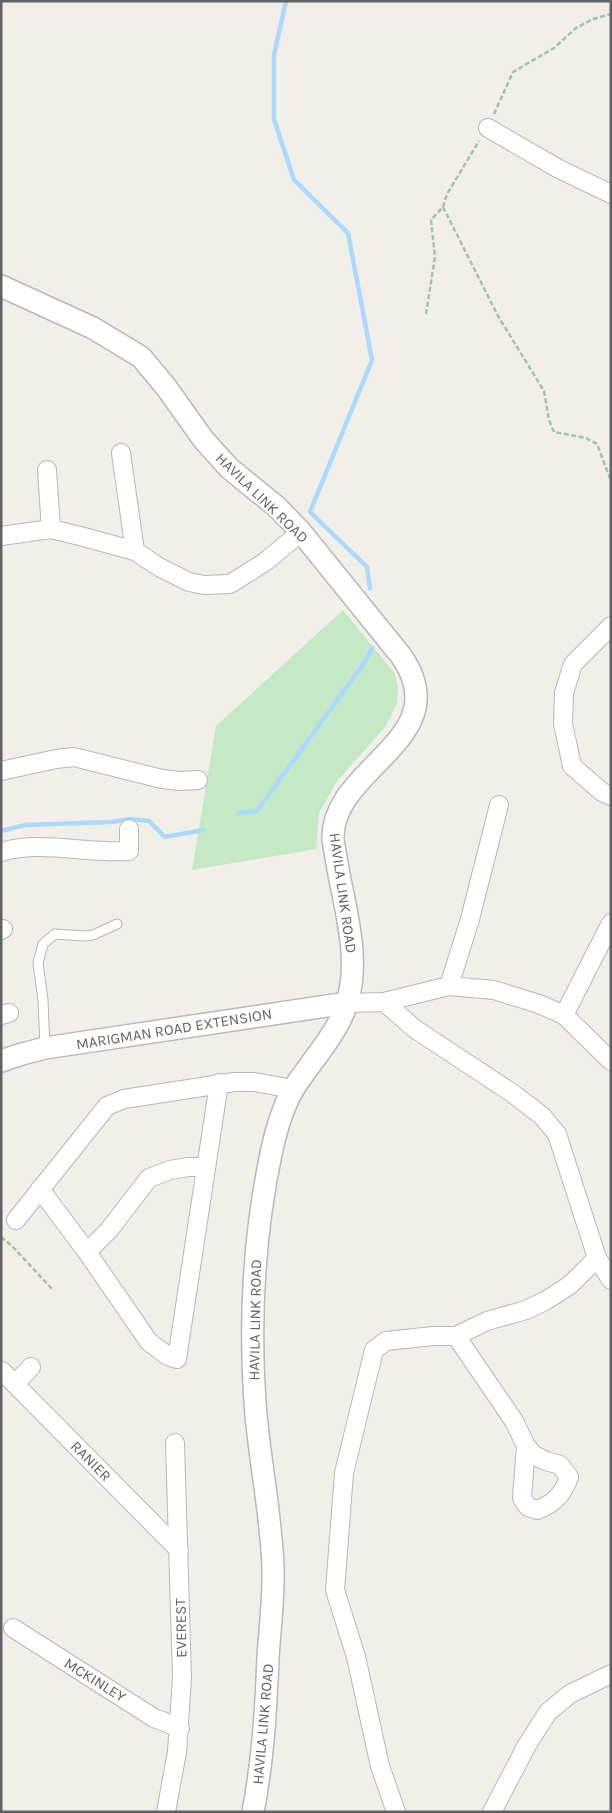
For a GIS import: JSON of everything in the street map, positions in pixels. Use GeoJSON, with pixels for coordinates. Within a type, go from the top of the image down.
{"type":"FeatureCollection","features":[{"type":"Feature","properties":{"kind":"street"},"geometry":{"type":"LineString","coordinates":[[488,128],[559,169],[611,194]]}},
{"type":"Feature","properties":{"kind":"street","name":"HAVILA LINK ROAD"},"geometry":{"type":"LineString","coordinates":[[1,286],[93,328],[141,358],[166,387],[216,454],[277,507],[301,532],[402,657],[411,670],[414,683],[416,698],[413,716],[406,731],[350,794],[337,814],[332,826],[351,935],[353,962],[348,1003],[328,1040],[293,1089],[281,1115],[272,1146],[256,1243],[252,1337],[255,1404],[273,1567],[265,1721],[260,1776],[253,1812]]}},
{"type":"Feature","properties":{"kind":"street"},"geometry":{"type":"LineString","coordinates":[[120,453],[135,551]]}},
{"type":"Feature","properties":{"kind":"street"},"geometry":{"type":"LineString","coordinates":[[46,470],[51,529]]}},
{"type":"Feature","properties":{"kind":"street"},"geometry":{"type":"LineString","coordinates":[[1,536],[51,529],[135,551],[189,582],[204,585],[230,584],[264,562],[301,532]]}},
{"type":"Feature","properties":{"kind":"street"},"geometry":{"type":"LineString","coordinates":[[611,626],[573,664],[564,693],[563,724],[572,766],[602,792],[611,796]]}},
{"type":"Feature","properties":{"kind":"street"},"geometry":{"type":"LineString","coordinates":[[1,772],[56,759],[74,757],[162,778],[180,781],[198,780]]}},
{"type":"Feature","properties":{"kind":"street"},"geometry":{"type":"LineString","coordinates":[[449,986],[470,919],[499,805]]}},
{"type":"Feature","properties":{"kind":"street"},"geometry":{"type":"LineString","coordinates":[[1,852],[26,846],[107,852],[129,851],[129,830]]}},
{"type":"Feature","properties":{"kind":"street"},"geometry":{"type":"LineString","coordinates":[[564,1015],[611,923]]}},
{"type":"Feature","properties":{"kind":"street"},"geometry":{"type":"LineString","coordinates":[[348,1003],[384,1002],[449,986],[494,990],[539,1004],[564,1015],[611,1061]]}},
{"type":"Feature","properties":{"kind":"street"},"geometry":{"type":"LineString","coordinates":[[384,1002],[415,1029],[512,1093],[542,1116],[557,1134],[598,1258],[611,1280]]}},
{"type":"Feature","properties":{"kind":"street","name":"MARIGMAN ROAD EXTENSION"},"geometry":{"type":"LineString","coordinates":[[1,1061],[45,1048],[348,1003]]}},
{"type":"Feature","properties":{"kind":"street"},"geometry":{"type":"LineString","coordinates":[[16,1220],[107,1106],[124,1099],[219,1083],[255,1082],[293,1089]]}},
{"type":"Feature","properties":{"kind":"street"},"geometry":{"type":"LineString","coordinates":[[40,1189],[87,1252],[149,1342],[168,1356],[177,1359],[219,1083]]}},
{"type":"Feature","properties":{"kind":"street"},"geometry":{"type":"LineString","coordinates":[[87,1252],[109,1230],[149,1178],[170,1170],[205,1167]]}},
{"type":"Feature","properties":{"kind":"street"},"geometry":{"type":"LineString","coordinates":[[396,1812],[380,1766],[356,1657],[336,1590],[344,1473],[374,1350],[386,1340],[456,1336],[487,1321],[526,1310],[545,1302],[570,1285],[598,1258]]}},
{"type":"Feature","properties":{"kind":"street"},"geometry":{"type":"LineString","coordinates":[[456,1336],[514,1421],[526,1446]]}},
{"type":"Feature","properties":{"kind":"street"},"geometry":{"type":"LineString","coordinates":[[15,1384],[31,1367]]}},
{"type":"Feature","properties":{"kind":"street","name":"RANIER"},"geometry":{"type":"LineString","coordinates":[[2,1371],[179,1550]]}},
{"type":"Feature","properties":{"kind":"street","name":"EVEREST"},"geometry":{"type":"LineString","coordinates":[[166,1812],[180,1728],[182,1678],[175,1443]]}},
{"type":"Feature","properties":{"kind":"street","name":"MCKINLEY"},"geometry":{"type":"LineString","coordinates":[[13,1628],[26,1645],[154,1718],[180,1728]]}},
{"type":"Feature","properties":{"kind":"street"},"geometry":{"type":"LineString","coordinates":[[492,1812],[527,1745],[548,1712],[570,1694],[611,1674]]}},
{"type":"Feature","properties":{"kind":"lane"},"geometry":{"type":"LineString","coordinates":[[45,1048],[43,1000],[38,964],[43,944],[55,934],[93,935],[117,924]]}},
{"type":"Feature","properties":{"kind":"path"},"geometry":{"type":"LineString","coordinates":[[443,207],[498,316],[544,391],[549,420],[554,432],[586,438],[597,444],[611,481]]}},
{"type":"Feature","properties":{"kind":"path"},"geometry":{"type":"LineString","coordinates":[[1,1237],[12,1246],[52,1289]]}},
{"type":"Feature","properties":{"kind":"green space"},"geometry":{"type":"Polygon","coordinates":[[[343,610],[395,674],[398,688],[397,703],[386,726],[337,781],[319,813],[316,849],[192,870],[216,726],[343,610]]]}},
{"type":"Feature","properties":{"kind":"waterway"},"geometry":{"type":"LineString","coordinates":[[286,1],[274,55],[274,119],[294,180],[348,233],[372,360],[310,512],[367,567],[370,588]]}},
{"type":"Feature","properties":{"kind":"waterway"},"geometry":{"type":"LineString","coordinates":[[238,813],[257,811],[364,663],[372,648]]}},
{"type":"Feature","properties":{"kind":"waterway"},"geometry":{"type":"LineString","coordinates":[[1,831],[25,825],[112,822],[131,819],[149,821],[165,837],[203,830]]}}]}
